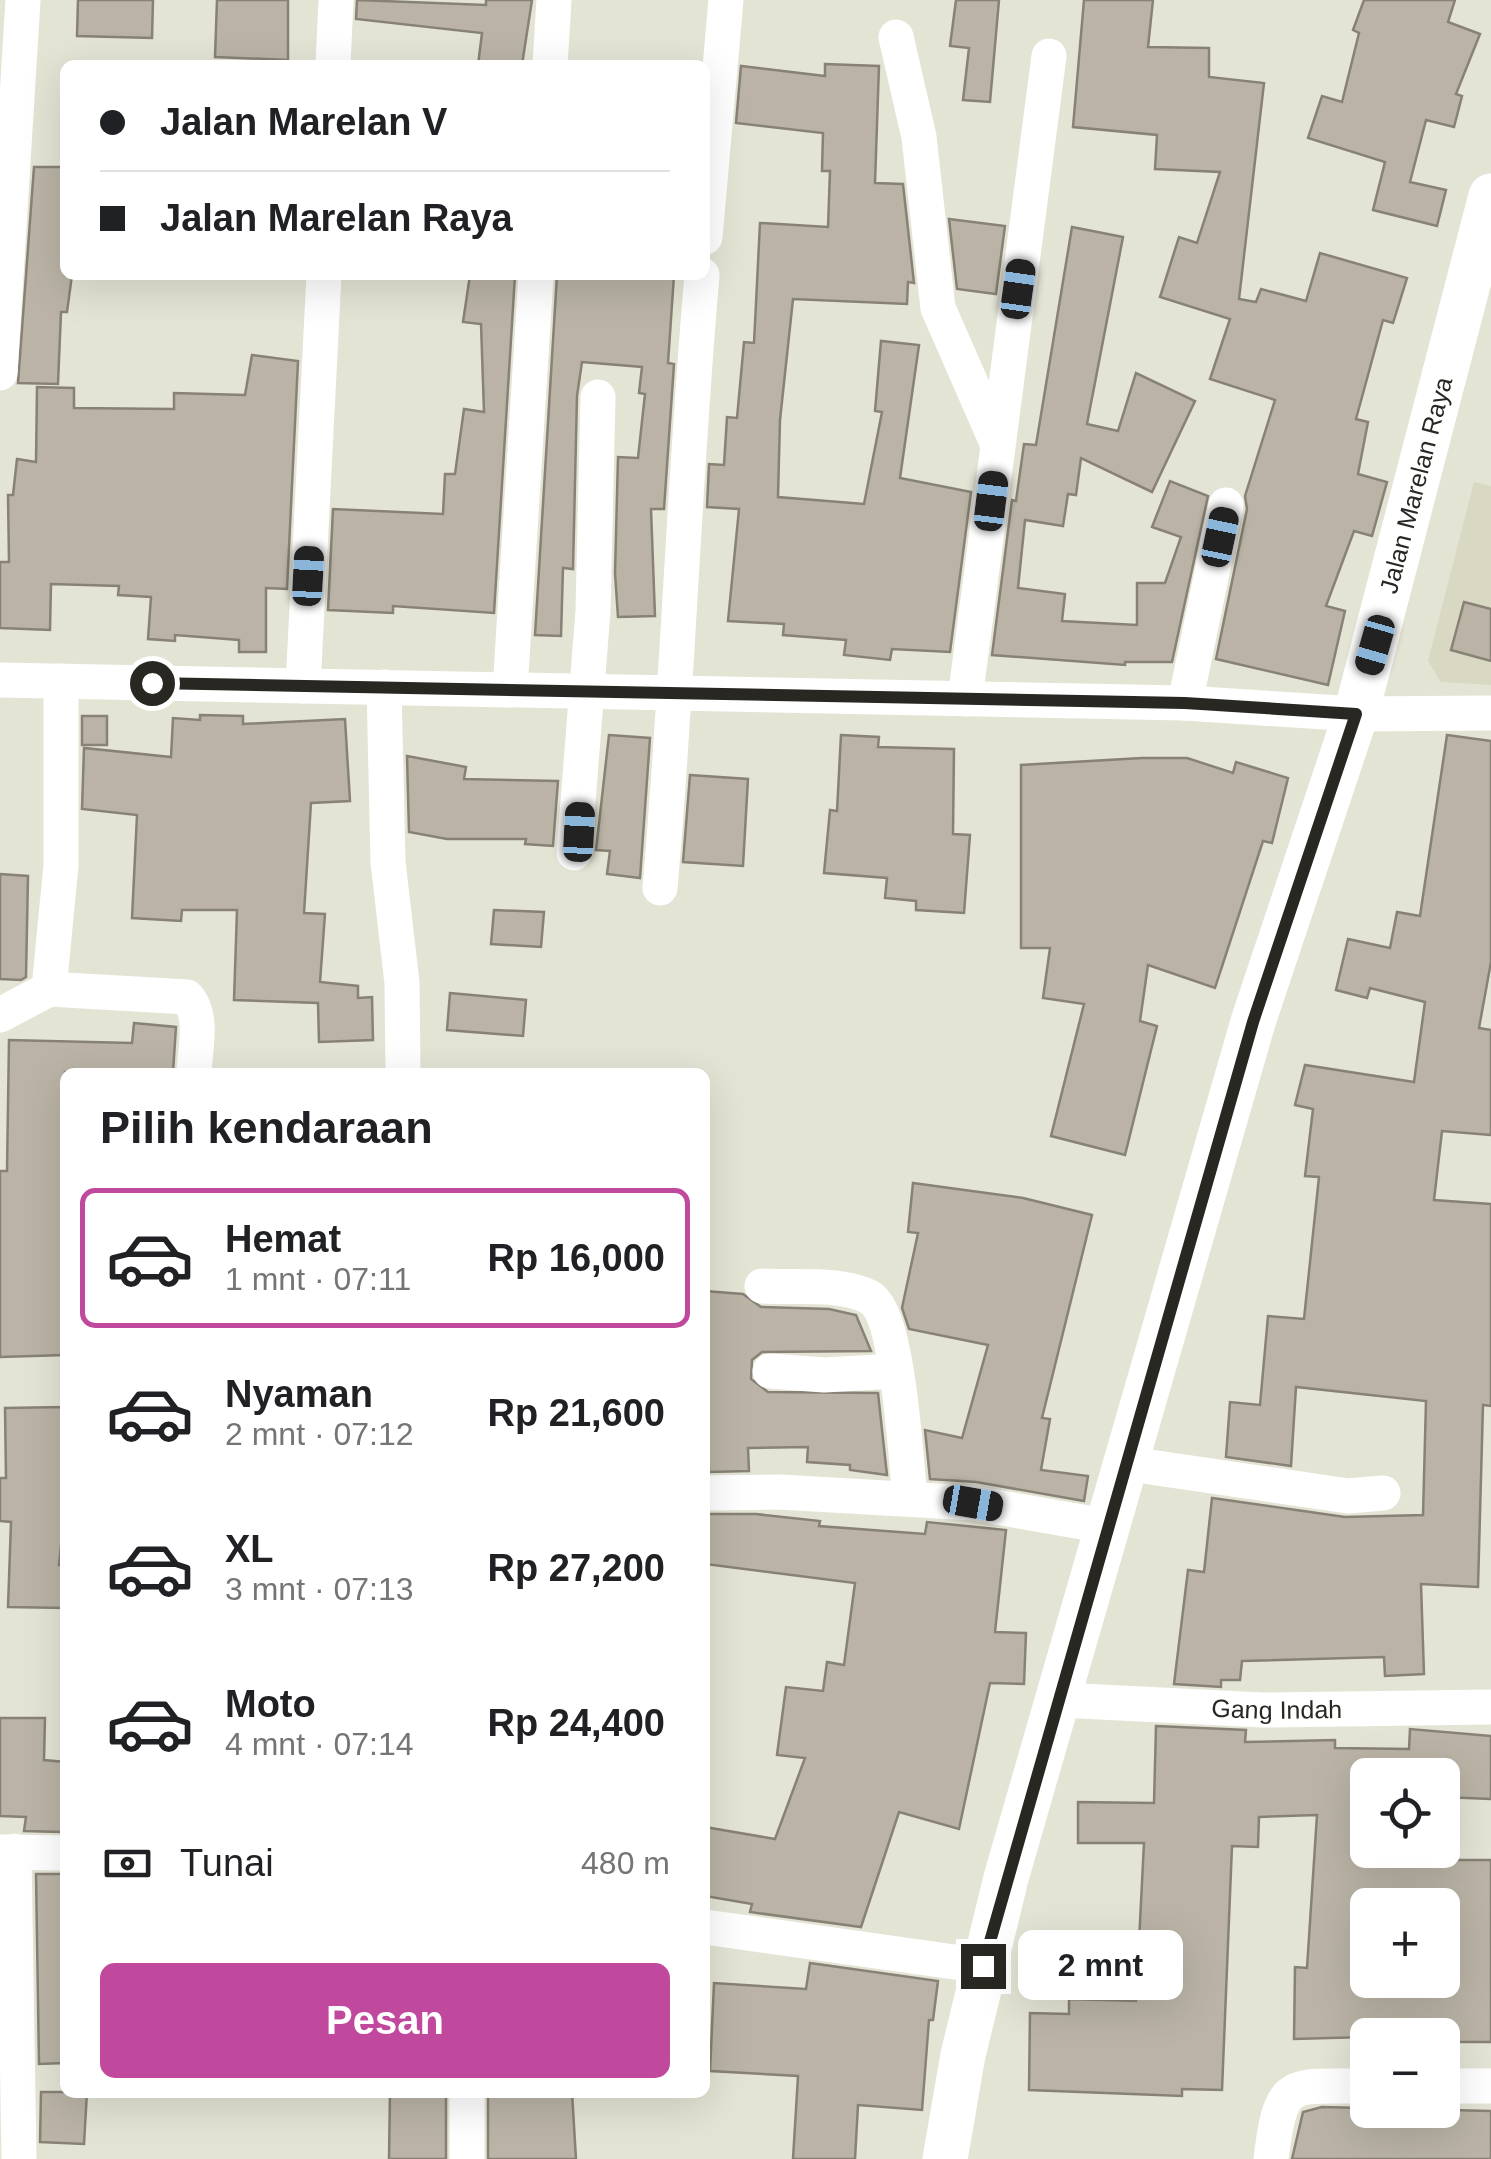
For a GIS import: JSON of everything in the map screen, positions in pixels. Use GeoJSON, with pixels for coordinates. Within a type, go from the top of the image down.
{"type":"FeatureCollection","features":[{"type":"Feature","properties":{"kind":"main road","name":"Jalan Marelan Raya"},"geometry":{"type":"LineString","coordinates":[[945,2159],[983,1966],[1105,1526],[1253,1022],[1356,714],[1491,196]]}},
{"type":"Feature","properties":{"kind":"street"},"geometry":{"type":"LineString","coordinates":[[0,373],[22,0]]}},
{"type":"Feature","properties":{"kind":"street"},"geometry":{"type":"LineString","coordinates":[[333,60],[336,0]]}},
{"type":"Feature","properties":{"kind":"street"},"geometry":{"type":"LineString","coordinates":[[550,60],[554,0]]}},
{"type":"Feature","properties":{"kind":"street"},"geometry":{"type":"LineString","coordinates":[[710,181],[726,0]]}},
{"type":"Feature","properties":{"kind":"street"},"geometry":{"type":"LineString","coordinates":[[896,37],[919,137],[938,308],[998,446]]}},
{"type":"Feature","properties":{"kind":"street"},"geometry":{"type":"LineString","coordinates":[[965,698],[1049,56]]}},
{"type":"Feature","properties":{"kind":"street"},"geometry":{"type":"LineString","coordinates":[[303,686],[324,280]]}},
{"type":"Feature","properties":{"kind":"street"},"geometry":{"type":"LineString","coordinates":[[510,690],[536,280]]}},
{"type":"Feature","properties":{"kind":"street"},"geometry":{"type":"LineString","coordinates":[[660,888],[677,693],[683,488],[702,280]]}},
{"type":"Feature","properties":{"kind":"street"},"geometry":{"type":"LineString","coordinates":[[574,853],[586,691],[598,397]]}},
{"type":"Feature","properties":{"kind":"street"},"geometry":{"type":"LineString","coordinates":[[1185,703],[1226,504]]}},
{"type":"Feature","properties":{"kind":"street"},"geometry":{"type":"LineString","coordinates":[[0,680],[1185,703],[1356,714],[1491,713]]}},
{"type":"Feature","properties":{"kind":"street"},"geometry":{"type":"LineString","coordinates":[[49,989],[61,865],[61,681]]}},
{"type":"Feature","properties":{"kind":"street"},"geometry":{"type":"LineString","coordinates":[[384,688],[388,862],[402,984],[403,1068]]}},
{"type":"Feature","properties":{"kind":"street"},"geometry":{"type":"LineString","coordinates":[[0,1015],[49,989],[175,993],[193,1003],[197,1025],[194,1068]]}},
{"type":"Feature","properties":{"kind":"street"},"geometry":{"type":"LineString","coordinates":[[762,1286],[867,1296],[880,1306],[896,1371],[910,1499]]}},
{"type":"Feature","properties":{"kind":"street"},"geometry":{"type":"LineString","coordinates":[[770,1371],[824,1375],[896,1371]]}},
{"type":"Feature","properties":{"kind":"street"},"geometry":{"type":"LineString","coordinates":[[1124,1463],[1348,1496],[1383,1493]]}},
{"type":"Feature","properties":{"kind":"street"},"geometry":{"type":"LineString","coordinates":[[710,1492],[973,1503],[1105,1526]]}},
{"type":"Feature","properties":{"kind":"street","name":"Gang Indah"},"geometry":{"type":"LineString","coordinates":[[1059,1700],[1263,1710],[1491,1706]]}},
{"type":"Feature","properties":{"kind":"street"},"geometry":{"type":"LineString","coordinates":[[13,2137],[7,1852],[60,1853]]}},
{"type":"Feature","properties":{"kind":"street"},"geometry":{"type":"LineString","coordinates":[[710,1928],[983,1966]]}},
{"type":"Feature","properties":{"kind":"street"},"geometry":{"type":"LineString","coordinates":[[1271,2159],[1276,2112],[1290,2092],[1301,2087],[1350,2086]]}},
{"type":"Feature","properties":{"kind":"street"},"geometry":{"type":"LineString","coordinates":[[1460,2086],[1491,2086]]}},
{"type":"Feature","properties":{"kind":"street"},"geometry":{"type":"LineString","coordinates":[[466,2159],[468,2098]]}},
{"type":"Feature","properties":{"kind":"shaded area"},"geometry":{"type":"Polygon","coordinates":[[[1474,482],[1491,486],[1491,685],[1441,682],[1428,661],[1474,482]]]}},
{"type":"Feature","properties":{"kind":"building"},"geometry":{"type":"Polygon","coordinates":[[[78,0],[153,0],[152,38],[77,36],[78,0]]]}},
{"type":"Feature","properties":{"kind":"building"},"geometry":{"type":"Polygon","coordinates":[[[217,0],[288,0],[288,60],[215,57],[217,0]]]}},
{"type":"Feature","properties":{"kind":"building"},"geometry":{"type":"Polygon","coordinates":[[[357,0],[486,5],[486,0],[532,0],[523,60],[479,60],[482,33],[356,19],[357,0]]]}},
{"type":"Feature","properties":{"kind":"building"},"geometry":{"type":"Polygon","coordinates":[[[956,0],[999,0],[990,102],[963,100],[969,48],[950,46],[956,0]]]}},
{"type":"Feature","properties":{"kind":"building"},"geometry":{"type":"Polygon","coordinates":[[[1084,0],[1153,0],[1148,47],[1209,48],[1209,77],[1264,83],[1239,299],[1256,302],[1261,289],[1306,301],[1320,253],[1407,278],[1393,323],[1383,320],[1356,419],[1368,422],[1358,474],[1387,482],[1372,536],[1354,531],[1326,606],[1345,611],[1328,685],[1216,659],[1247,509],[1245,496],[1275,400],[1210,379],[1230,319],[1160,297],[1179,237],[1197,243],[1220,172],[1155,169],[1157,135],[1073,127],[1084,0]]]}},
{"type":"Feature","properties":{"kind":"building"},"geometry":{"type":"Polygon","coordinates":[[[1364,0],[1455,0],[1448,22],[1480,34],[1456,94],[1462,96],[1454,127],[1426,120],[1410,182],[1446,190],[1437,226],[1373,210],[1385,162],[1308,138],[1322,96],[1342,102],[1359,33],[1353,30],[1364,0]]]}},
{"type":"Feature","properties":{"kind":"building"},"geometry":{"type":"Polygon","coordinates":[[[825,64],[879,66],[875,183],[903,184],[914,283],[908,282],[907,304],[793,299],[780,420],[778,497],[864,504],[882,412],[875,411],[881,341],[919,345],[900,478],[971,492],[950,652],[892,649],[890,660],[844,655],[846,640],[783,635],[784,624],[728,621],[739,509],[707,507],[709,464],[724,465],[727,417],[737,418],[744,342],[754,343],[760,223],[828,227],[830,171],[822,171],[823,133],[736,123],[741,66],[825,76],[825,64]]]}},
{"type":"Feature","properties":{"kind":"building"},"geometry":{"type":"Polygon","coordinates":[[[34,167],[60,167],[60,280],[71,280],[67,312],[61,312],[58,384],[18,383],[34,167]]]}},
{"type":"Feature","properties":{"kind":"building"},"geometry":{"type":"Polygon","coordinates":[[[949,219],[1005,226],[996,294],[957,289],[949,219]]]}},
{"type":"Feature","properties":{"kind":"building"},"geometry":{"type":"Polygon","coordinates":[[[1072,227],[1123,237],[1087,424],[1118,431],[1136,373],[1195,401],[1152,492],[1081,458],[1076,495],[1068,494],[1063,526],[1025,520],[1018,588],[1065,594],[1062,621],[1137,625],[1137,583],[1165,583],[1181,537],[1152,527],[1170,481],[1208,496],[1172,662],[1125,665],[992,655],[1012,500],[1016,501],[1024,444],[1036,445],[1072,227]]]}},
{"type":"Feature","properties":{"kind":"building"},"geometry":{"type":"Polygon","coordinates":[[[469,280],[515,280],[494,613],[393,606],[393,613],[328,610],[333,509],[443,514],[445,474],[455,474],[464,409],[484,412],[481,324],[463,322],[469,280]]]}},
{"type":"Feature","properties":{"kind":"building"},"geometry":{"type":"Polygon","coordinates":[[[557,280],[674,280],[668,363],[674,364],[664,509],[651,509],[655,616],[618,617],[615,573],[618,457],[638,458],[645,394],[639,393],[642,367],[582,362],[577,396],[573,569],[563,568],[561,636],[535,635],[557,280]]]}},
{"type":"Feature","properties":{"kind":"building"},"geometry":{"type":"Polygon","coordinates":[[[252,355],[298,361],[287,589],[266,588],[266,652],[239,652],[239,640],[175,635],[175,641],[148,639],[151,597],[118,595],[119,586],[51,584],[50,630],[0,628],[0,562],[9,562],[8,495],[13,495],[17,459],[36,462],[37,387],[74,388],[74,408],[174,409],[174,393],[245,395],[252,355]]]}},
{"type":"Feature","properties":{"kind":"building"},"geometry":{"type":"Polygon","coordinates":[[[1464,602],[1491,609],[1491,661],[1451,650],[1464,602]]]}},
{"type":"Feature","properties":{"kind":"building"},"geometry":{"type":"Polygon","coordinates":[[[200,715],[243,716],[243,724],[345,719],[350,801],[311,803],[304,913],[325,914],[320,982],[358,986],[358,998],[372,997],[373,1040],[319,1042],[318,1003],[234,1000],[237,910],[182,910],[181,921],[132,918],[137,815],[82,809],[84,748],[171,757],[173,718],[200,720],[200,715]]]}},
{"type":"Feature","properties":{"kind":"building"},"geometry":{"type":"Polygon","coordinates":[[[82,716],[107,716],[107,745],[82,745],[82,716]]]}},
{"type":"Feature","properties":{"kind":"building"},"geometry":{"type":"Polygon","coordinates":[[[609,735],[650,738],[640,878],[607,874],[610,851],[596,850],[609,735]]]}},
{"type":"Feature","properties":{"kind":"building"},"geometry":{"type":"Polygon","coordinates":[[[841,735],[879,737],[878,747],[954,749],[953,834],[970,835],[964,913],[916,910],[916,901],[885,898],[887,878],[824,873],[830,810],[837,811],[841,735]]]}},
{"type":"Feature","properties":{"kind":"building"},"geometry":{"type":"Polygon","coordinates":[[[1447,735],[1491,741],[1491,962],[1479,1028],[1491,1030],[1491,1135],[1442,1131],[1434,1200],[1491,1204],[1491,1406],[1483,1405],[1478,1587],[1421,1584],[1424,1674],[1385,1676],[1384,1657],[1242,1661],[1240,1680],[1221,1680],[1221,1687],[1174,1684],[1188,1570],[1204,1572],[1212,1498],[1345,1517],[1423,1515],[1426,1401],[1296,1387],[1291,1466],[1226,1457],[1230,1402],[1260,1405],[1268,1316],[1304,1319],[1319,1177],[1305,1176],[1313,1109],[1295,1105],[1305,1065],[1414,1082],[1425,1002],[1370,988],[1367,998],[1336,990],[1348,939],[1390,948],[1397,912],[1420,916],[1447,735]]]}},
{"type":"Feature","properties":{"kind":"building"},"geometry":{"type":"Polygon","coordinates":[[[407,756],[466,767],[464,779],[558,781],[553,846],[525,844],[526,839],[447,839],[409,832],[407,756]]]}},
{"type":"Feature","properties":{"kind":"building"},"geometry":{"type":"Polygon","coordinates":[[[1187,758],[1233,773],[1236,762],[1288,778],[1272,843],[1263,841],[1215,988],[1148,965],[1140,1021],[1157,1026],[1125,1155],[1051,1136],[1084,1004],[1043,998],[1050,948],[1021,948],[1021,765],[1187,758]]]}},
{"type":"Feature","properties":{"kind":"building"},"geometry":{"type":"Polygon","coordinates":[[[690,775],[748,779],[743,866],[683,862],[690,775]]]}},
{"type":"Feature","properties":{"kind":"building"},"geometry":{"type":"Polygon","coordinates":[[[0,874],[28,876],[26,977],[21,980],[0,979],[0,874]]]}},
{"type":"Feature","properties":{"kind":"building"},"geometry":{"type":"Polygon","coordinates":[[[494,910],[544,912],[541,947],[491,944],[494,910]]]}},
{"type":"Feature","properties":{"kind":"building"},"geometry":{"type":"Polygon","coordinates":[[[450,993],[526,1000],[523,1036],[447,1030],[450,993]]]}},
{"type":"Feature","properties":{"kind":"building"},"geometry":{"type":"Polygon","coordinates":[[[134,1023],[176,1027],[173,1068],[60,1068],[60,1355],[0,1357],[0,1171],[7,1171],[9,1040],[132,1043],[134,1023]]]}},
{"type":"Feature","properties":{"kind":"building"},"geometry":{"type":"Polygon","coordinates":[[[913,1183],[1023,1198],[1092,1215],[1042,1418],[1050,1419],[1041,1470],[1088,1476],[1084,1501],[976,1482],[930,1479],[925,1430],[962,1438],[988,1345],[909,1329],[902,1308],[918,1233],[908,1232],[913,1183]]]}},
{"type":"Feature","properties":{"kind":"building"},"geometry":{"type":"Polygon","coordinates":[[[710,1291],[743,1294],[761,1307],[829,1309],[856,1315],[871,1351],[762,1352],[752,1360],[751,1379],[768,1392],[878,1393],[887,1475],[850,1470],[850,1465],[807,1462],[808,1447],[748,1448],[749,1471],[710,1472],[710,1291]]]}},
{"type":"Feature","properties":{"kind":"building"},"geometry":{"type":"Polygon","coordinates":[[[60,1407],[60,1608],[8,1607],[11,1522],[0,1521],[0,1478],[6,1478],[5,1408],[60,1407]]]}},
{"type":"Feature","properties":{"kind":"building"},"geometry":{"type":"Polygon","coordinates":[[[710,1514],[756,1514],[820,1521],[819,1526],[925,1534],[927,1522],[1006,1530],[995,1632],[1026,1633],[1024,1684],[990,1683],[959,1829],[899,1812],[861,1927],[750,1912],[752,1904],[710,1897],[710,1828],[775,1839],[805,1758],[777,1755],[786,1687],[823,1691],[827,1662],[844,1665],[855,1583],[710,1565],[710,1514]]]}},
{"type":"Feature","properties":{"kind":"building"},"geometry":{"type":"Polygon","coordinates":[[[0,1718],[45,1718],[44,1760],[60,1762],[60,1832],[24,1831],[26,1817],[0,1816],[0,1718]]]}},
{"type":"Feature","properties":{"kind":"building"},"geometry":{"type":"Polygon","coordinates":[[[1156,1726],[1246,1730],[1245,1742],[1335,1740],[1335,1748],[1409,1749],[1410,1729],[1491,1736],[1491,1799],[1460,1798],[1460,1758],[1350,1758],[1350,1868],[1460,1868],[1460,1860],[1491,1860],[1491,2042],[1460,2042],[1460,2018],[1350,2018],[1350,2037],[1294,2039],[1295,1967],[1307,1968],[1317,1815],[1259,1817],[1258,1847],[1232,1846],[1222,2090],[1182,2089],[1182,2096],[1029,2090],[1030,2013],[1069,2014],[1069,1999],[1136,2001],[1144,1843],[1078,1843],[1078,1802],[1154,1803],[1156,1726]]]}},
{"type":"Feature","properties":{"kind":"building"},"geometry":{"type":"Polygon","coordinates":[[[36,1874],[60,1874],[60,2063],[39,2064],[36,1874]]]}},
{"type":"Feature","properties":{"kind":"building"},"geometry":{"type":"Polygon","coordinates":[[[810,1963],[938,1981],[933,2020],[929,2020],[922,2110],[858,2105],[855,2159],[793,2159],[798,2076],[710,2071],[714,1983],[806,1989],[810,1963]]]}},
{"type":"Feature","properties":{"kind":"building"},"geometry":{"type":"Polygon","coordinates":[[[41,2092],[60,2092],[60,2098],[87,2098],[84,2144],[40,2142],[41,2092]]]}},
{"type":"Feature","properties":{"kind":"building"},"geometry":{"type":"Polygon","coordinates":[[[390,2098],[446,2098],[446,2159],[389,2159],[390,2098]]]}},
{"type":"Feature","properties":{"kind":"building"},"geometry":{"type":"Polygon","coordinates":[[[488,2098],[572,2098],[576,2159],[488,2159],[488,2098]]]}},
{"type":"Feature","properties":{"kind":"building"},"geometry":{"type":"Polygon","coordinates":[[[1322,2107],[1350,2108],[1350,2128],[1460,2128],[1460,2110],[1491,2111],[1491,2159],[1292,2159],[1303,2112],[1322,2107]]]}},
{"type":"Feature","properties":{"kind":"route"},"geometry":{"type":"LineString","coordinates":[[152,683],[1185,703],[1356,714],[1253,1022],[1114,1494],[983,1966]]}}]}
